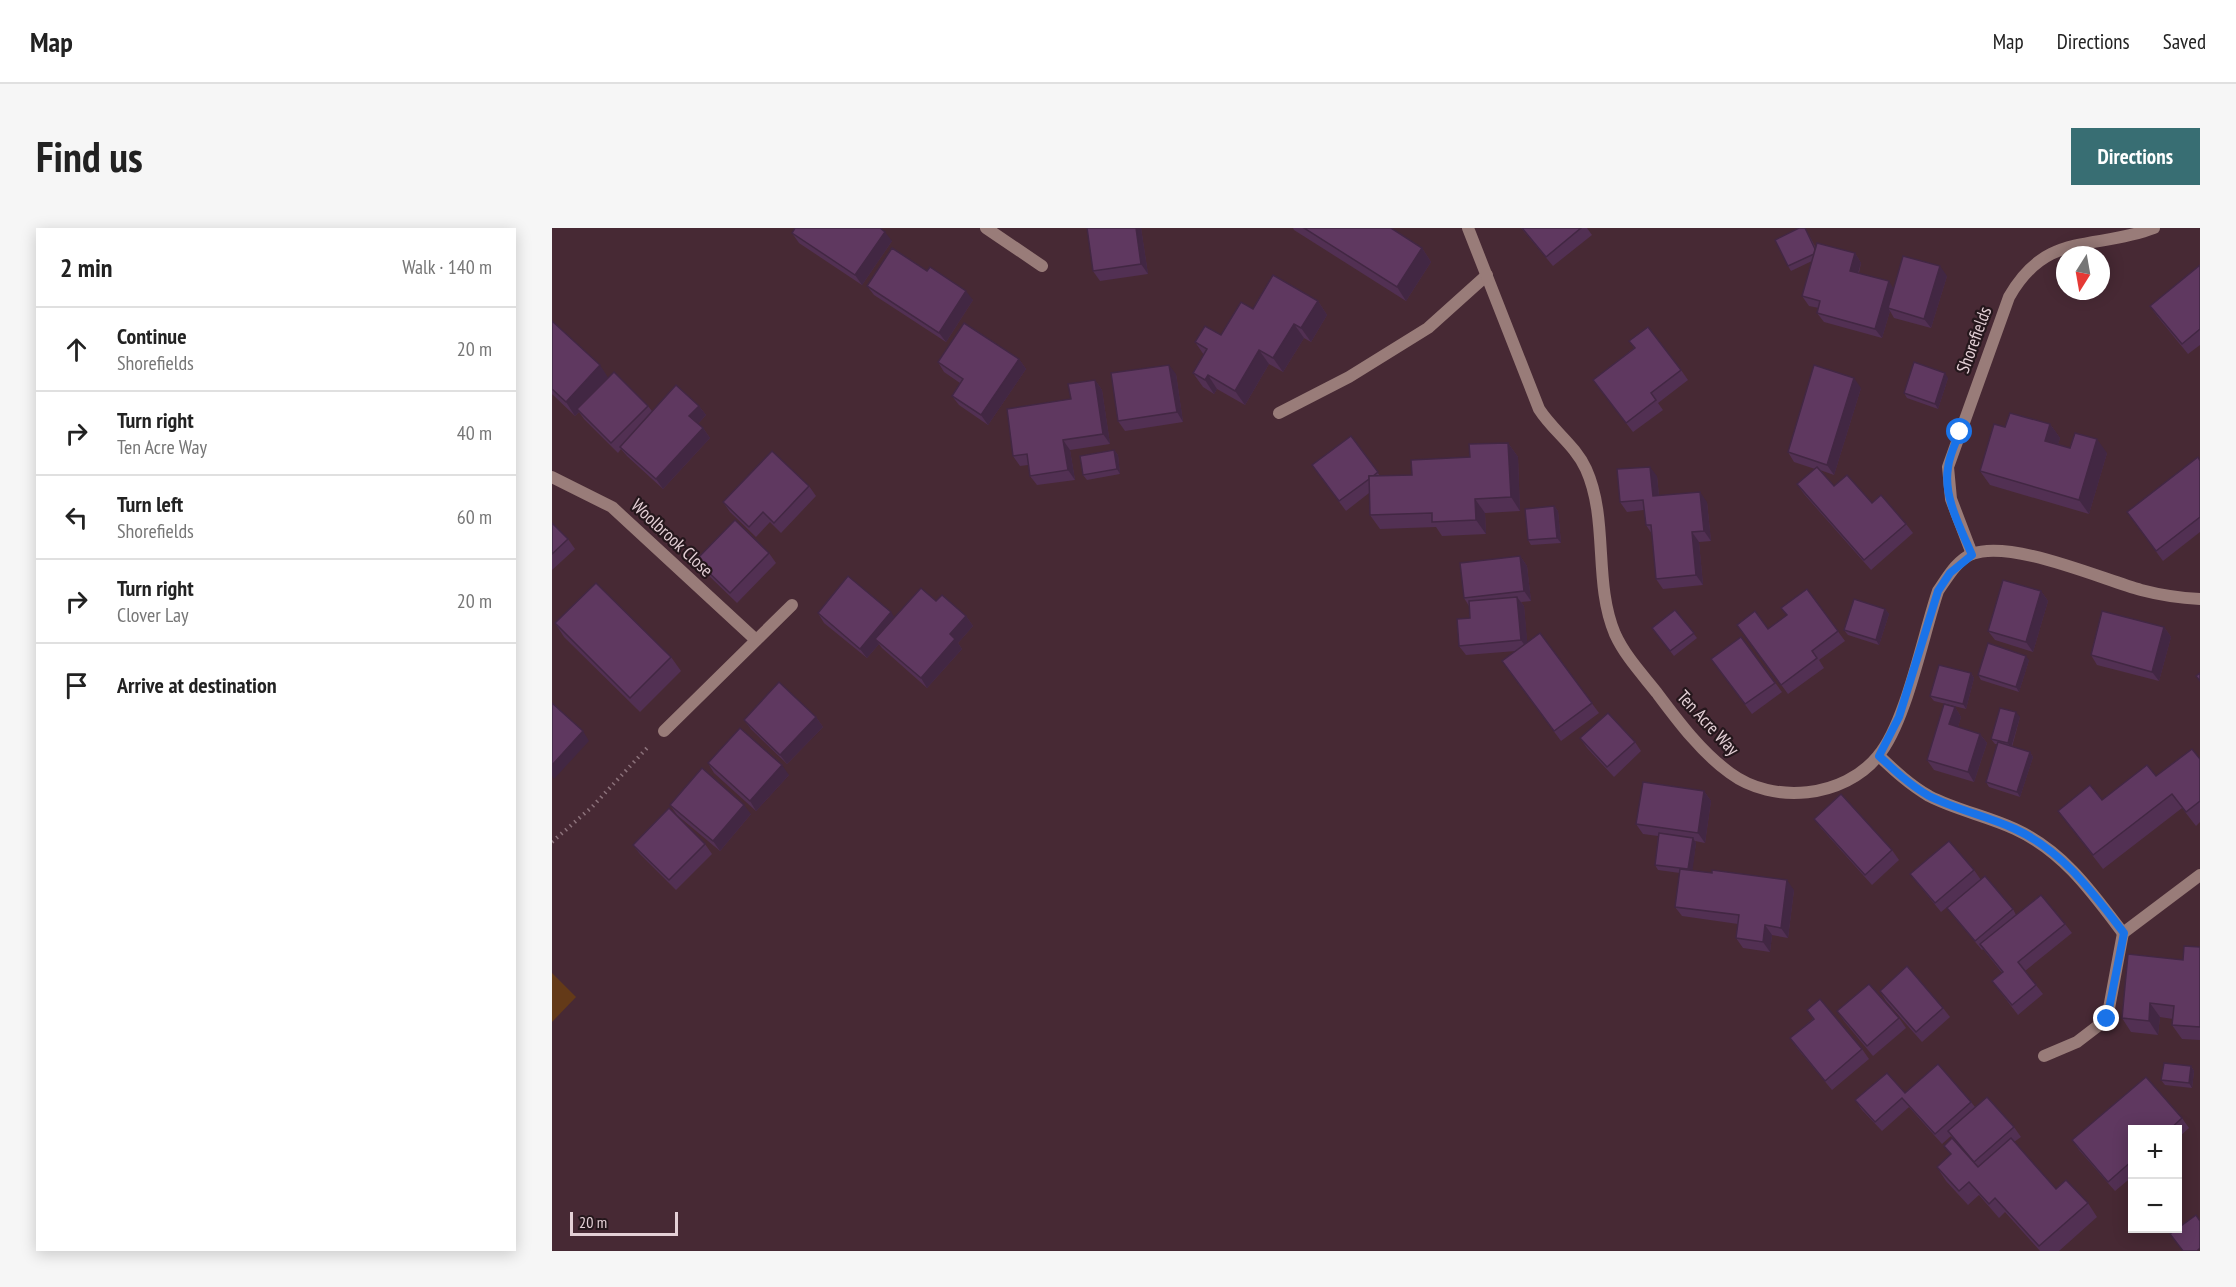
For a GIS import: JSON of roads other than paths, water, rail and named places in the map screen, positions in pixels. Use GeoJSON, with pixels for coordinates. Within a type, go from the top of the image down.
{"type":"FeatureCollection","features":[{"type":"Feature","properties":{"kind":"street"},"geometry":{"type":"LineString","coordinates":[[986,228],[1042,266]]}},
{"type":"Feature","properties":{"kind":"street","name":"Ten Acre Way"},"geometry":{"type":"LineString","coordinates":[[1468,228],[1539,409],[1548,424],[1575,449],[1587,471],[1596,515],[1602,580],[1616,634],[1629,657],[1678,720],[1714,761],[1731,774],[1748,783],[1784,793],[1824,790],[1846,781],[1879,756],[1899,717],[1938,591],[1950,573],[1972,555]]}},
{"type":"Feature","properties":{"kind":"street","name":"Shorefields"},"geometry":{"type":"LineString","coordinates":[[1972,555],[1951,499],[1948,467],[1998,323],[2013,290],[2021,276],[2031,267],[2064,248],[2087,241],[2126,237],[2154,228]]}},
{"type":"Feature","properties":{"kind":"street"},"geometry":{"type":"LineString","coordinates":[[1279,413],[1349,376],[1428,328],[1487,275]]}},
{"type":"Feature","properties":{"kind":"street","name":"Woolbrook Close"},"geometry":{"type":"LineString","coordinates":[[552,477],[612,507],[756,640]]}},
{"type":"Feature","properties":{"kind":"street"},"geometry":{"type":"LineString","coordinates":[[1972,555],[1989,550],[2038,558],[2142,590],[2200,601]]}},
{"type":"Feature","properties":{"kind":"street"},"geometry":{"type":"LineString","coordinates":[[664,731],[792,605]]}},
{"type":"Feature","properties":{"kind":"street"},"geometry":{"type":"LineString","coordinates":[[1879,756],[1908,782],[1930,796],[2016,829],[2054,853],[2079,874],[2124,933]]}},
{"type":"Feature","properties":{"kind":"street"},"geometry":{"type":"LineString","coordinates":[[2044,1056],[2077,1042],[2107,1019],[2124,933],[2200,875]]}}]}
